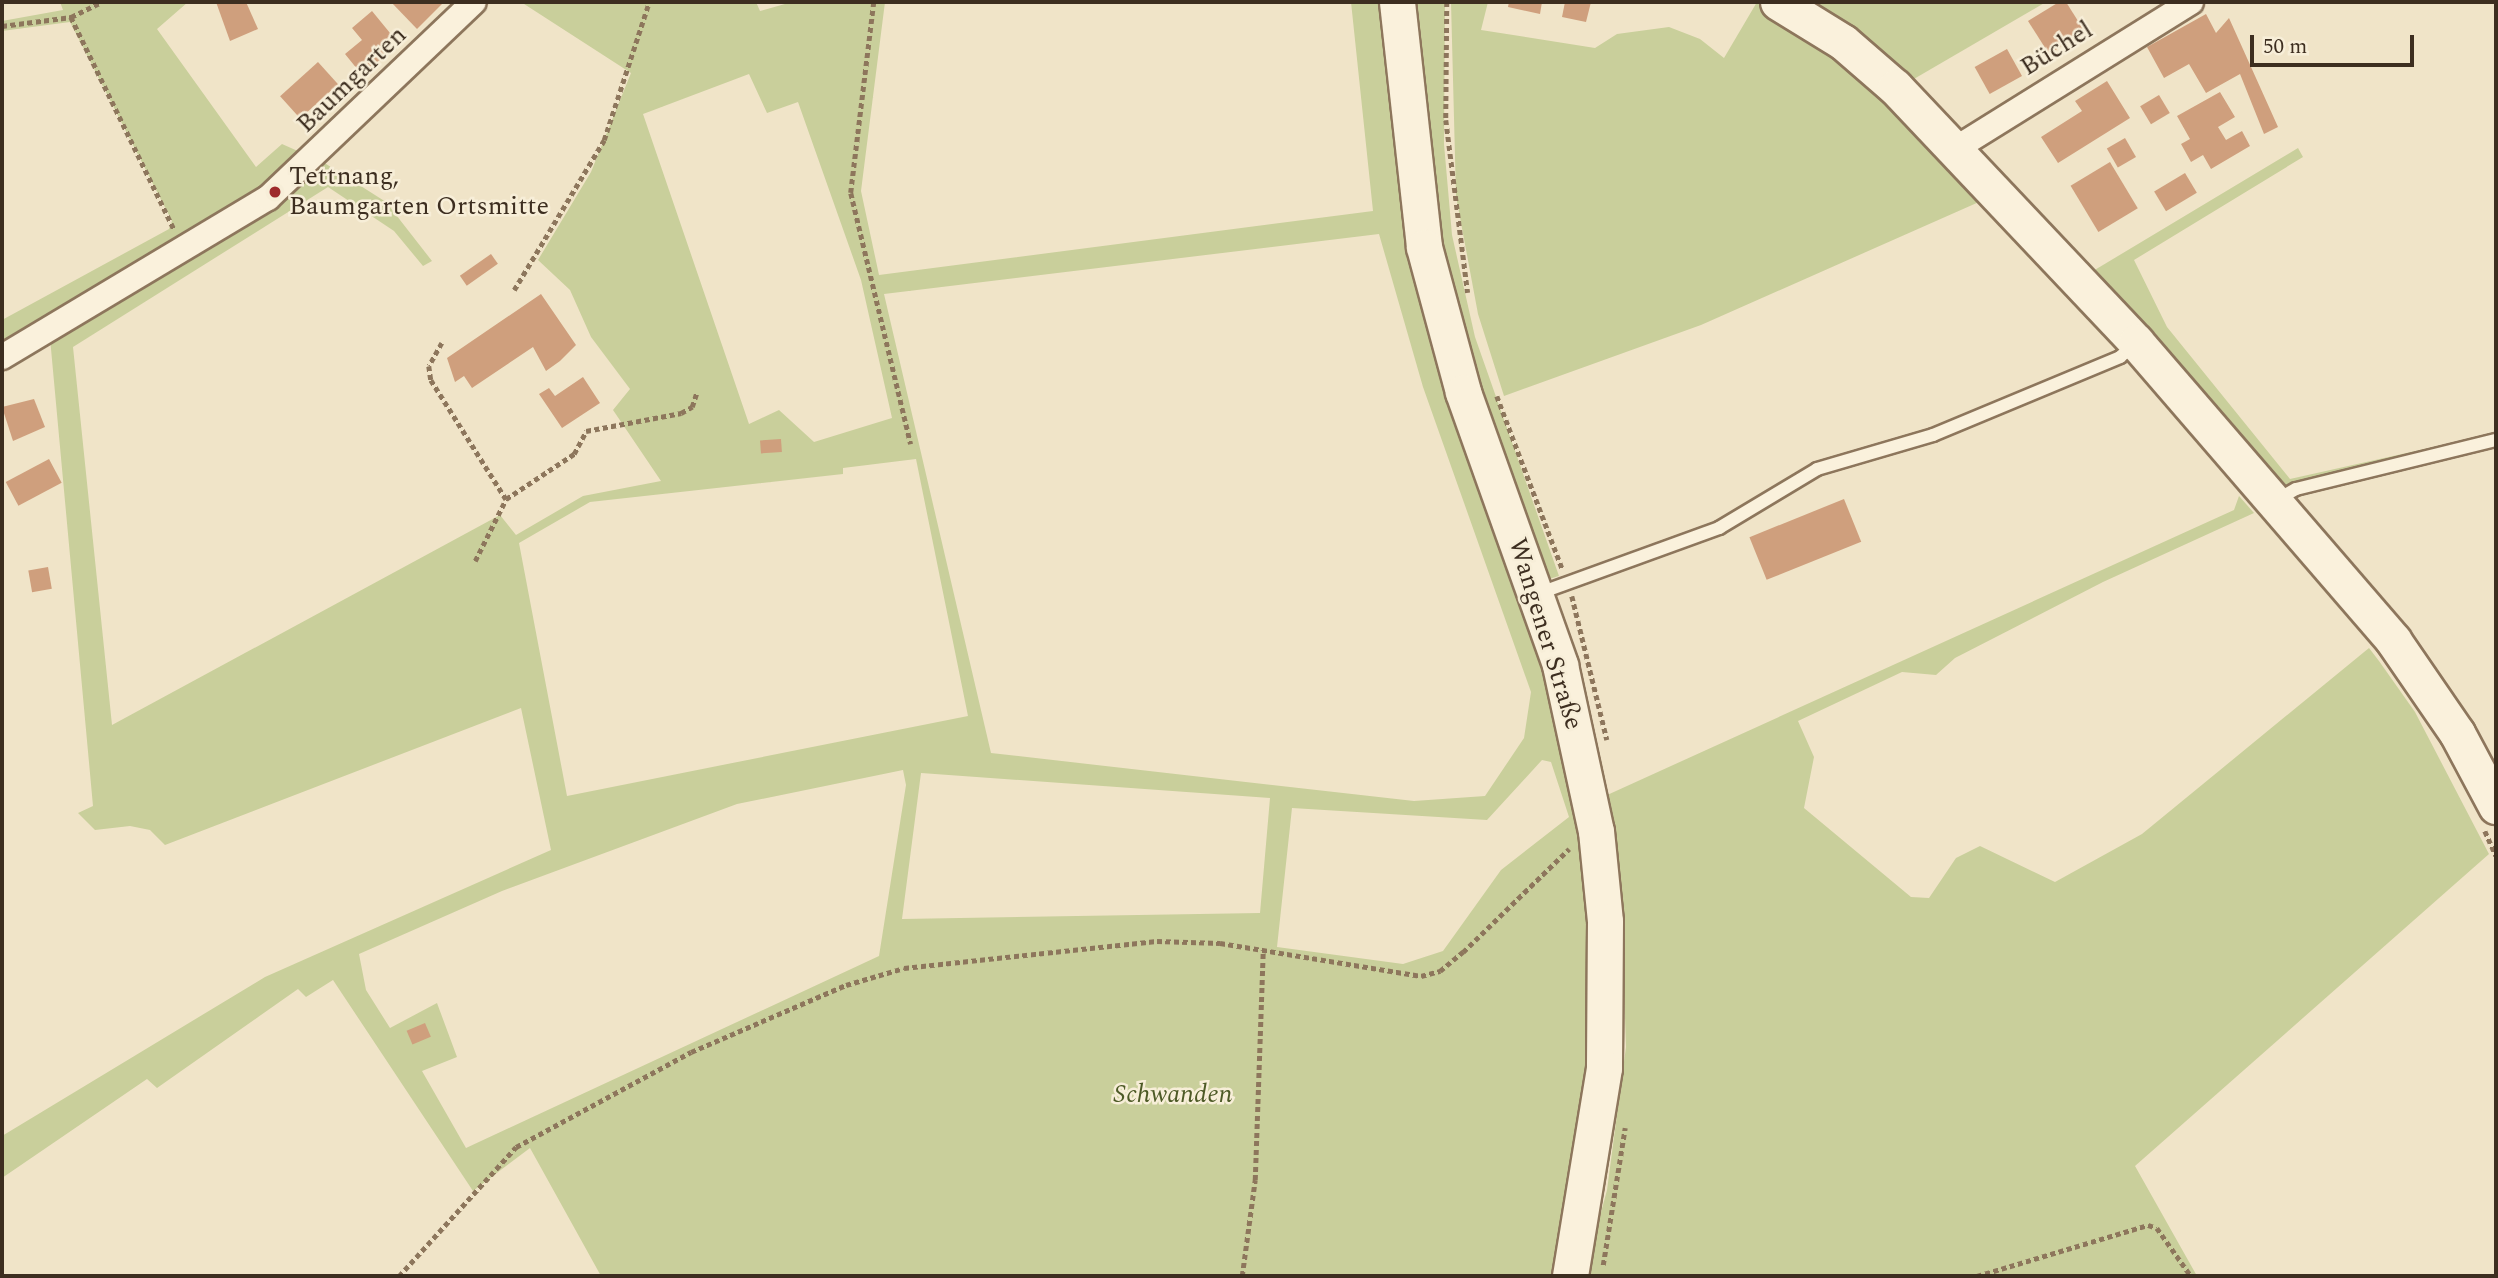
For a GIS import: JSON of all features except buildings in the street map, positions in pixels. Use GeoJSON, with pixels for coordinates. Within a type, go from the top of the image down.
{"type":"FeatureCollection","features":[{"type":"Feature","properties":{"kind":"main road","name":"Wangener Straße"},"geometry":{"type":"LineString","coordinates":[[1397,2],[1424,247],[1463,392],[1553,588],[1596,831],[1605,921],[1604,1068],[1570,1276]]}},
{"type":"Feature","properties":{"kind":"main road"},"geometry":{"type":"LineString","coordinates":[[1778,2],[1870,65],[1955,149],[2136,342],[2393,640],[2492,784]]}},
{"type":"Feature","properties":{"kind":"street","name":"Baumgarten"},"geometry":{"type":"LineString","coordinates":[[7,354],[268,198],[474,2]]}},
{"type":"Feature","properties":{"kind":"street","name":"Büchel"},"geometry":{"type":"LineString","coordinates":[[1955,149],[2191,2]]}},
{"type":"Feature","properties":{"kind":"lane"},"geometry":{"type":"LineString","coordinates":[[1553,588],[1719,528],[1817,469],[1933,435],[2120,357],[2136,342]]}},
{"type":"Feature","properties":{"kind":"lane"},"geometry":{"type":"LineString","coordinates":[[2275,501],[2296,489],[2496,440]]}},
{"type":"Feature","properties":{"kind":"path"},"geometry":{"type":"LineString","coordinates":[[2,26],[71,17],[102,2]]}},
{"type":"Feature","properties":{"kind":"path"},"geometry":{"type":"LineString","coordinates":[[514,290],[604,140],[649,2]]}},
{"type":"Feature","properties":{"kind":"path"},"geometry":{"type":"LineString","coordinates":[[874,2],[851,193],[911,444]]}},
{"type":"Feature","properties":{"kind":"path"},"geometry":{"type":"LineString","coordinates":[[1447,2],[1446,120],[1469,298]]}},
{"type":"Feature","properties":{"kind":"path"},"geometry":{"type":"LineString","coordinates":[[71,17],[171,226],[195,244]]}},
{"type":"Feature","properties":{"kind":"path"},"geometry":{"type":"LineString","coordinates":[[442,343],[429,366],[431,380],[506,499]]}},
{"type":"Feature","properties":{"kind":"path"},"geometry":{"type":"LineString","coordinates":[[1493,384],[1553,588]]}},
{"type":"Feature","properties":{"kind":"path"},"geometry":{"type":"LineString","coordinates":[[475,561],[506,499],[574,454],[586,431],[681,413],[692,407],[697,392]]}},
{"type":"Feature","properties":{"kind":"path"},"geometry":{"type":"LineString","coordinates":[[399,1276],[516,1147],[691,1052],[846,985],[904,968],[1157,941],[1263,950],[1421,976],[1440,971],[1561,855],[1596,831]]}},
{"type":"Feature","properties":{"kind":"path"},"geometry":{"type":"LineString","coordinates":[[1242,1276],[1255,1180],[1263,950]]}},
{"type":"Feature","properties":{"kind":"path"},"geometry":{"type":"LineString","coordinates":[[1977,1276],[2148,1225],[2157,1228],[2191,1276]]}},
{"type":"Feature","properties":{"kind":"green space"},"geometry":{"type":"Polygon","coordinates":[[[60,2],[188,2],[157,29],[256,167],[282,144],[300,152],[289,172],[2,348],[2,320],[169,229],[172,221],[70,22],[2,31],[2,21],[63,10],[60,2]]]}},
{"type":"Feature","properties":{"kind":"green space","name":"Schwanden"},"geometry":{"type":"Polygon","coordinates":[[[521,2],[756,2],[760,11],[792,2],[885,2],[861,191],[879,275],[1373,211],[1351,2],[1384,2],[1403,184],[1555,689],[1586,851],[1594,1030],[1557,1276],[601,1276],[530,1148],[473,1191],[333,980],[306,997],[298,989],[157,1088],[147,1079],[2,1178],[2,1136],[265,977],[551,850],[521,708],[165,845],[150,830],[130,826],[95,830],[78,813],[93,806],[50,338],[323,162],[386,202],[432,261],[423,266],[394,231],[328,187],[73,347],[112,725],[500,515],[516,535],[583,496],[661,481],[613,410],[630,389],[591,337],[570,290],[538,260],[591,172],[631,73],[521,2]],[[749,74],[643,114],[749,424],[779,410],[814,442],[892,418],[861,280],[798,102],[767,113],[749,74]],[[1379,234],[884,294],[991,753],[1414,801],[1485,796],[1524,738],[1531,692],[1423,387],[1379,234]],[[916,459],[843,468],[843,474],[590,502],[519,543],[567,796],[968,716],[916,459]],[[1542,760],[1487,820],[1292,808],[1277,947],[1403,964],[1443,951],[1501,870],[1569,817],[1551,762],[1542,760]],[[903,770],[737,804],[502,891],[359,954],[366,990],[390,1028],[437,1003],[457,1057],[422,1071],[466,1148],[879,956],[906,785],[903,770]],[[921,773],[902,919],[1260,913],[1270,798],[921,773]]]}},
{"type":"Feature","properties":{"kind":"green space"},"geometry":{"type":"Polygon","coordinates":[[[1411,2],[1445,2],[1444,144],[1452,235],[1475,337],[1559,576],[1549,579],[1470,366],[1439,248],[1411,2]]]}},
{"type":"Feature","properties":{"kind":"green space"},"geometry":{"type":"Polygon","coordinates":[[[1451,2],[1488,2],[1481,30],[1595,48],[1617,34],[1669,27],[1700,39],[1724,58],[1757,2],[1817,37],[1988,198],[1701,325],[1504,396],[1478,314],[1456,196],[1451,2]]]}},
{"type":"Feature","properties":{"kind":"green space"},"geometry":{"type":"Polygon","coordinates":[[[1800,2],[2046,2],[1907,83],[1800,2]]]}},
{"type":"Feature","properties":{"kind":"green space"},"geometry":{"type":"Polygon","coordinates":[[[2298,148],[2303,157],[2134,260],[2167,327],[2290,479],[2496,433],[2496,440],[2283,494],[2088,274],[2298,148]]]}},
{"type":"Feature","properties":{"kind":"green space"},"geometry":{"type":"Polygon","coordinates":[[[2239,496],[2254,513],[2103,582],[1955,658],[1936,675],[1902,672],[1798,721],[1814,757],[1804,808],[1911,897],[1929,898],[1956,858],[1980,846],[2055,882],[2142,834],[2369,648],[2379,661],[2415,712],[2489,854],[2135,1166],[2197,1276],[1584,1276],[1607,1190],[1626,1047],[1621,901],[1605,796],[2234,510],[2239,496]]]}},
{"type":"Feature","properties":{"kind":"place","name":"Tettnang, Baumgarten Ortsmitte"},"geometry":{"type":"Point","coordinates":[275,192]}}]}
